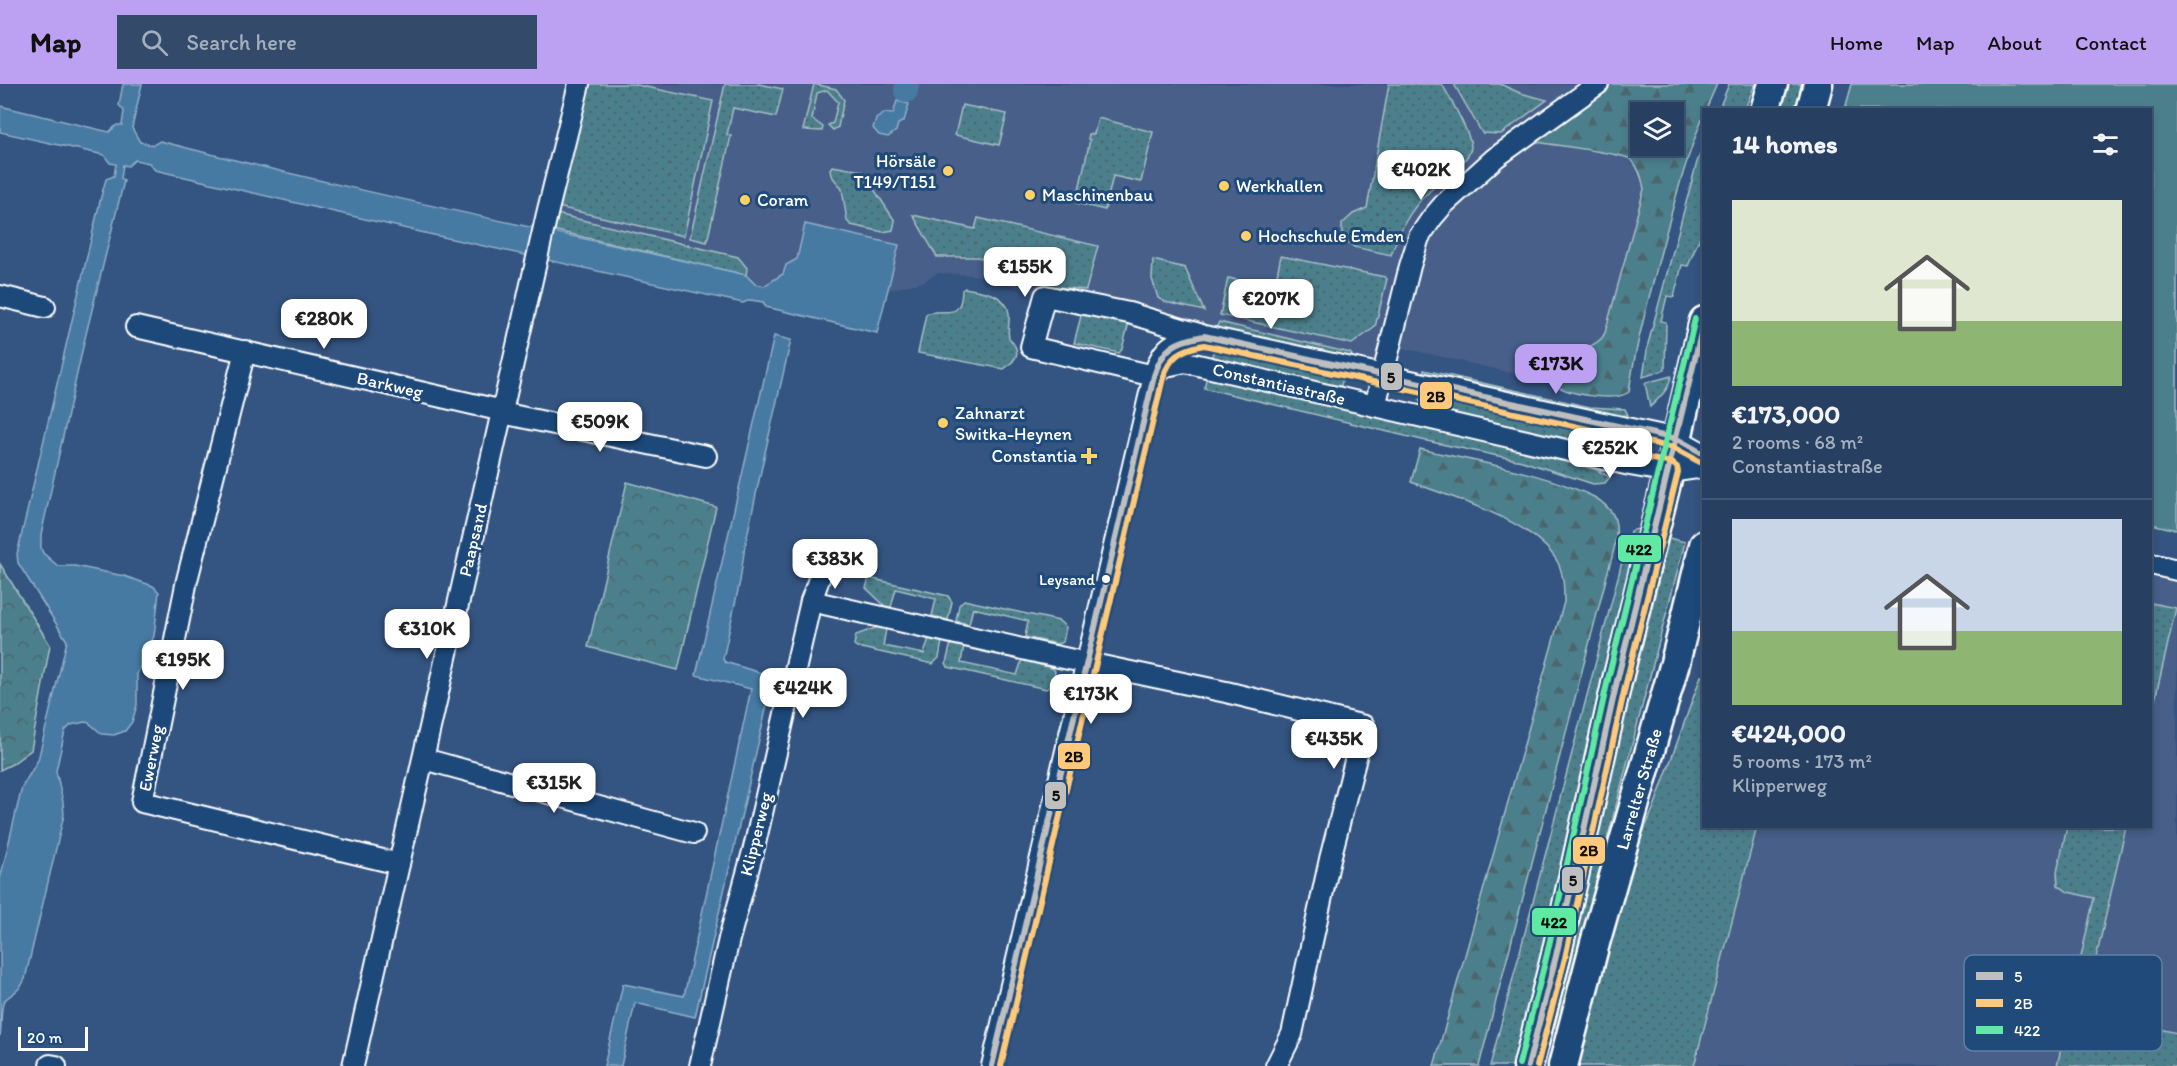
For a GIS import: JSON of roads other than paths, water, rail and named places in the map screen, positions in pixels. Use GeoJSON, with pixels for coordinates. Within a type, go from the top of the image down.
{"type":"FeatureCollection","features":[{"type":"Feature","properties":{"kind":"street","name":"Paapsand"},"geometry":{"type":"LineString","coordinates":[[353,1066],[544,228],[579,84]]}},
{"type":"Feature","properties":{"kind":"street"},"geometry":{"type":"LineString","coordinates":[[1375,406],[1410,266],[1419,237],[1432,218],[1444,204],[1495,158],[1598,84]]}},
{"type":"Feature","properties":{"kind":"street"},"geometry":{"type":"LineString","coordinates":[[1766,108],[1773,84]]}},
{"type":"Feature","properties":{"kind":"street"},"geometry":{"type":"LineString","coordinates":[[1812,108],[1818,84]]}},
{"type":"Feature","properties":{"kind":"street"},"geometry":{"type":"LineString","coordinates":[[0,296],[45,306]]}},
{"type":"Feature","properties":{"kind":"street"},"geometry":{"type":"LineString","coordinates":[[992,1066],[1154,376],[1032,346],[1045,296],[1129,314],[1204,336]]}},
{"type":"Feature","properties":{"kind":"street","name":"Barkweg"},"geometry":{"type":"LineString","coordinates":[[136,327],[502,412],[705,456]]}},
{"type":"Feature","properties":{"kind":"street"},"geometry":{"type":"LineString","coordinates":[[1527,1066],[1556,956],[1617,681],[1702,330]]}},
{"type":"Feature","properties":{"kind":"street","name":"Constantiastraße"},"geometry":{"type":"LineString","coordinates":[[1154,376],[1157,363],[1166,350],[1183,339],[1204,336],[1677,440],[1702,453]]}},
{"type":"Feature","properties":{"kind":"street","name":"Ewerweg"},"geometry":{"type":"LineString","coordinates":[[245,351],[187,580],[142,802],[399,864]]}},
{"type":"Feature","properties":{"kind":"street","name":"Constantiastraße"},"geometry":{"type":"LineString","coordinates":[[1154,376],[1166,366],[1185,362],[1669,472]]}},
{"type":"Feature","properties":{"kind":"street"},"geometry":{"type":"LineString","coordinates":[[1669,472],[1702,467]]}},
{"type":"Feature","properties":{"kind":"street","name":"Larrelter Straße"},"geometry":{"type":"LineString","coordinates":[[1563,1066],[1595,943],[1675,663],[1702,553]]}},
{"type":"Feature","properties":{"kind":"street"},"geometry":{"type":"LineString","coordinates":[[2152,564],[2177,570]]}},
{"type":"Feature","properties":{"kind":"street","name":"Klipperweg"},"geometry":{"type":"LineString","coordinates":[[700,1066],[729,939],[754,848],[811,601],[824,566]]}},
{"type":"Feature","properties":{"kind":"street"},"geometry":{"type":"LineString","coordinates":[[811,601],[1226,692],[1364,726],[1330,860],[1292,1034],[1276,1066]]}},
{"type":"Feature","properties":{"kind":"street"},"geometry":{"type":"LineString","coordinates":[[424,759],[694,832]]}},
{"type":"Feature","properties":{"kind":"waterway"},"geometry":{"type":"LineString","coordinates":[[906,91],[907,84]]}},
{"type":"Feature","properties":{"kind":"place","name":"Hörsäle T149/T151"},"geometry":{"type":"Point","coordinates":[948,171]}},
{"type":"Feature","properties":{"kind":"place","name":"Werkhallen"},"geometry":{"type":"Point","coordinates":[1224,186]}},
{"type":"Feature","properties":{"kind":"place","name":"Maschinenbau"},"geometry":{"type":"Point","coordinates":[1030,195]}},
{"type":"Feature","properties":{"kind":"place","name":"Coram"},"geometry":{"type":"Point","coordinates":[745,200]}},
{"type":"Feature","properties":{"kind":"place","name":"Hochschule Emden"},"geometry":{"type":"Point","coordinates":[1246,236]}},
{"type":"Feature","properties":{"kind":"place","name":"Zahnarzt Switka-Heynen"},"geometry":{"type":"Point","coordinates":[943,423]}},
{"type":"Feature","properties":{"kind":"place","name":"Constantia"},"geometry":{"type":"Point","coordinates":[1089,456]}},
{"type":"Feature","properties":{"kind":"place","name":"Leysand"},"geometry":{"type":"Point","coordinates":[1106,579]}}]}
